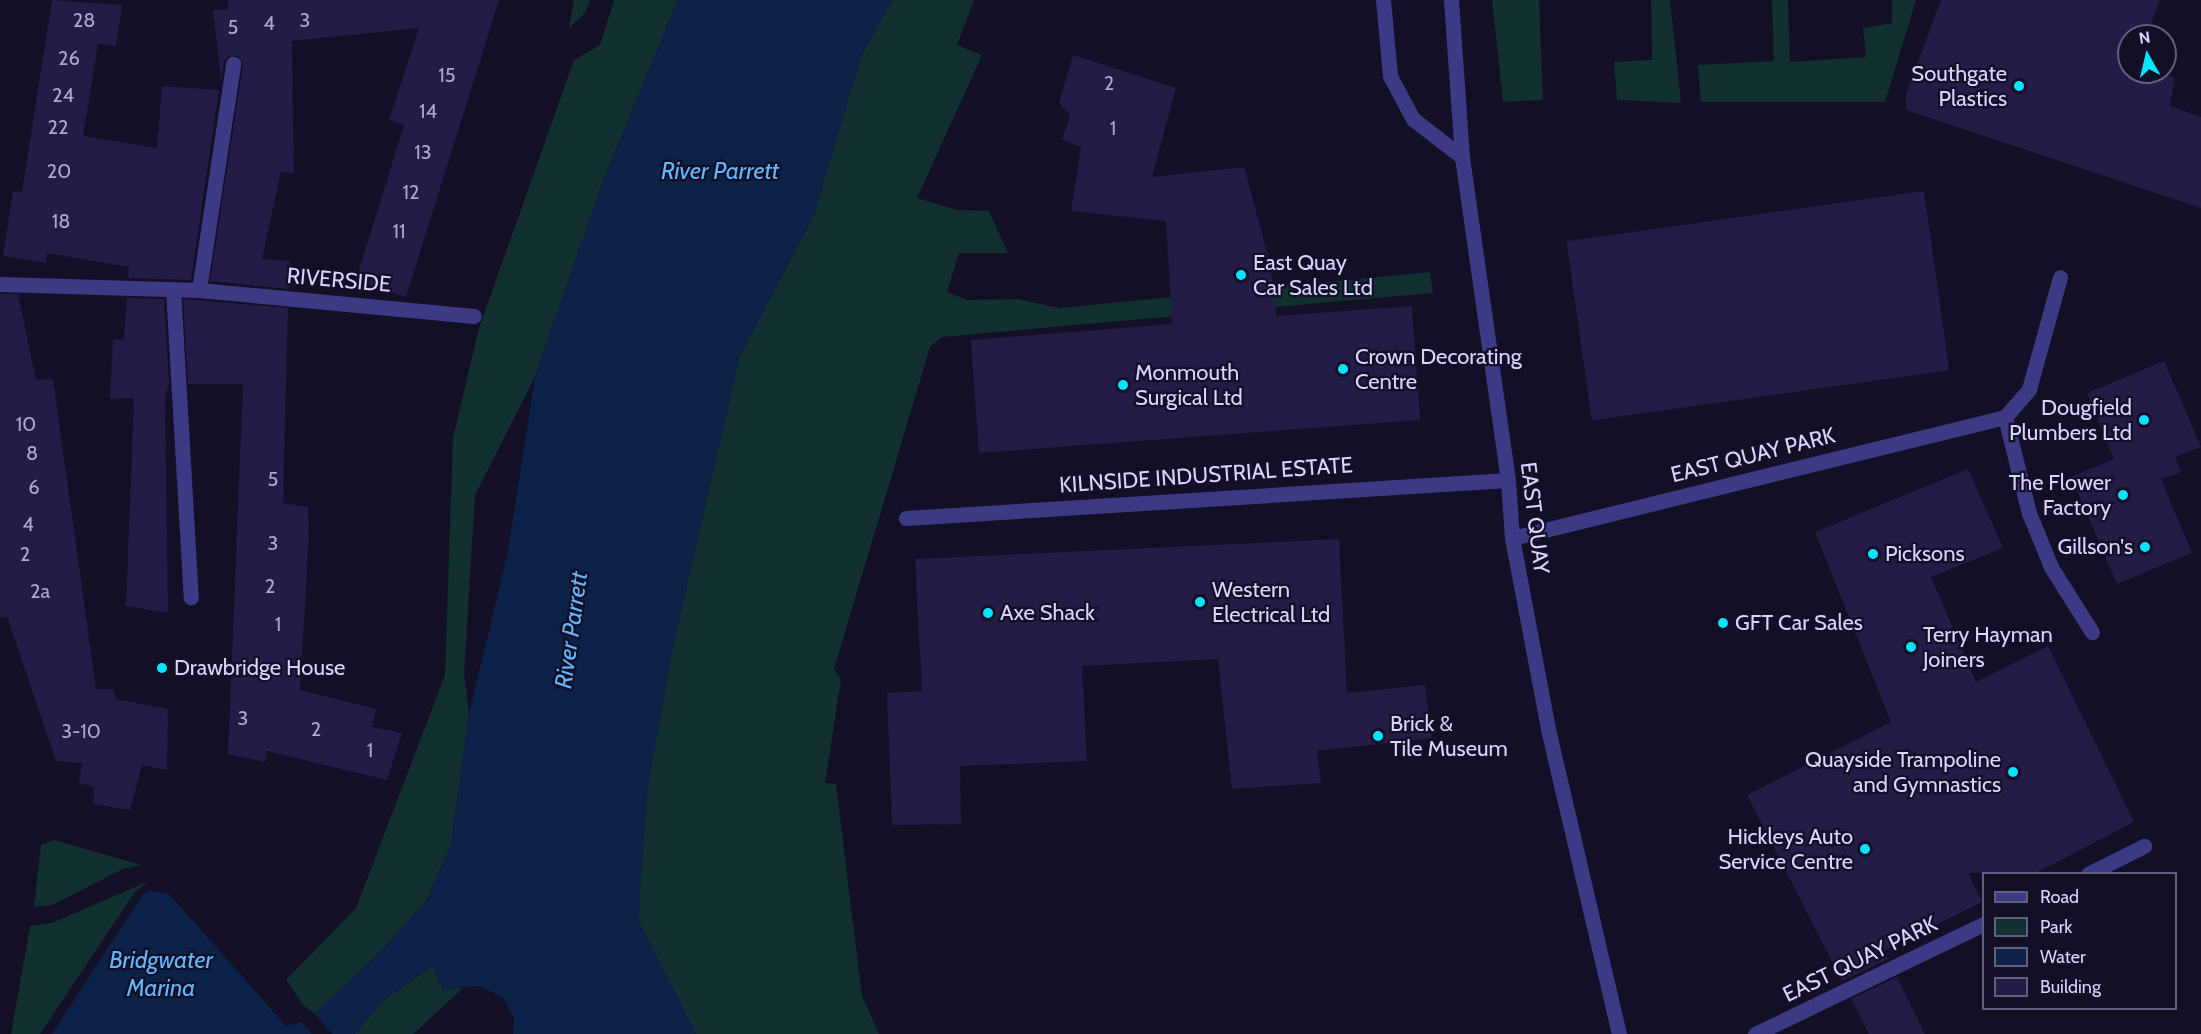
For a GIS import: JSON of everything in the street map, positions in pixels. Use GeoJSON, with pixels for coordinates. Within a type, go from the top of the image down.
{"type":"FeatureCollection","features":[{"type":"Feature","properties":{"kind":"street"},"geometry":{"type":"LineString","coordinates":[[1383,0],[1390,76],[1413,119],[1462,157]]}},
{"type":"Feature","properties":{"kind":"street","name":"EAST QUAY"},"geometry":{"type":"LineString","coordinates":[[1451,0],[1462,157],[1508,480],[1512,538],[1548,729],[1619,1034]]}},
{"type":"Feature","properties":{"kind":"street"},"geometry":{"type":"LineString","coordinates":[[199,290],[233,64]]}},
{"type":"Feature","properties":{"kind":"street"},"geometry":{"type":"LineString","coordinates":[[2060,277],[2029,389],[2005,417],[2029,513],[2051,567],[2092,632]]}},
{"type":"Feature","properties":{"kind":"street","name":"RIVERSIDE"},"geometry":{"type":"LineString","coordinates":[[0,284],[199,290],[474,316]]}},
{"type":"Feature","properties":{"kind":"street"},"geometry":{"type":"LineString","coordinates":[[173,289],[191,597]]}},
{"type":"Feature","properties":{"kind":"street","name":"EAST QUAY PARK"},"geometry":{"type":"LineString","coordinates":[[1512,538],[2005,417]]}},
{"type":"Feature","properties":{"kind":"street","name":"KILNSIDE INDUSTRIAL ESTATE"},"geometry":{"type":"LineString","coordinates":[[906,518],[1508,480]]}},
{"type":"Feature","properties":{"kind":"street"},"geometry":{"type":"LineString","coordinates":[[2090,872],[2144,846]]}},
{"type":"Feature","properties":{"kind":"street","name":"EAST QUAY PARK"},"geometry":{"type":"LineString","coordinates":[[1755,1034],[1982,924]]}},
{"type":"Feature","properties":{"kind":"green space"},"geometry":{"type":"Polygon","coordinates":[[[574,0],[590,0],[585,13],[569,28],[574,0]]]}},
{"type":"Feature","properties":{"kind":"green space"},"geometry":{"type":"Polygon","coordinates":[[[614,0],[678,0],[603,181],[535,377],[475,495],[464,674],[469,714],[451,845],[426,901],[381,951],[315,1014],[304,1006],[286,980],[356,908],[445,675],[453,438],[479,328],[574,60],[600,45],[614,0]]]}},
{"type":"Feature","properties":{"kind":"green space"},"geometry":{"type":"Polygon","coordinates":[[[892,0],[974,0],[957,45],[982,55],[917,198],[957,210],[989,211],[1008,253],[959,253],[947,292],[967,300],[1018,299],[1059,308],[1430,272],[1433,293],[942,337],[930,347],[834,669],[841,680],[825,783],[836,784],[862,996],[879,1034],[696,1034],[638,920],[647,790],[674,641],[739,358],[814,214],[861,56],[892,0]]]}},
{"type":"Feature","properties":{"kind":"green space"},"geometry":{"type":"Polygon","coordinates":[[[1492,0],[1539,0],[1543,100],[1503,102],[1492,0]]]}},
{"type":"Feature","properties":{"kind":"green space"},"geometry":{"type":"Polygon","coordinates":[[[1651,0],[1670,0],[1681,103],[1617,100],[1614,62],[1652,60],[1651,0]]]}},
{"type":"Feature","properties":{"kind":"green space"},"geometry":{"type":"Polygon","coordinates":[[[1772,0],[1788,0],[1790,62],[1866,57],[1863,28],[1892,23],[1892,0],[1916,0],[1885,102],[1701,102],[1698,65],[1774,61],[1772,0]]]}},
{"type":"Feature","properties":{"kind":"green space"},"geometry":{"type":"Polygon","coordinates":[[[54,840],[141,865],[123,869],[52,905],[34,907],[41,845],[54,840]]]}},
{"type":"Feature","properties":{"kind":"green space"},"geometry":{"type":"Polygon","coordinates":[[[149,881],[135,892],[40,1034],[11,1034],[30,926],[52,923],[149,881]]]}},
{"type":"Feature","properties":{"kind":"green space"},"geometry":{"type":"Polygon","coordinates":[[[432,966],[443,990],[463,988],[413,1034],[354,1034],[383,1001],[432,966]]]}},
{"type":"Feature","properties":{"kind":"water","name":"River Parrett"},"geometry":{"type":"Polygon","coordinates":[[[678,0],[892,0],[861,56],[814,214],[739,358],[674,641],[647,790],[638,920],[696,1034],[513,1034],[514,1018],[503,997],[478,986],[443,990],[432,966],[383,1001],[354,1034],[332,1034],[315,1014],[381,951],[426,901],[451,845],[469,714],[508,551],[535,377],[603,181],[678,0]]]}},
{"type":"Feature","properties":{"kind":"water","name":"Bridgwater Marina"},"geometry":{"type":"Polygon","coordinates":[[[151,891],[170,895],[286,1026],[302,1022],[312,1034],[52,1034],[143,894],[151,891]]]}},
{"type":"Feature","properties":{"kind":"building"},"geometry":{"type":"Polygon","coordinates":[[[52,0],[122,5],[116,46],[98,44],[83,136],[157,148],[162,86],[219,90],[191,280],[128,278],[129,267],[47,253],[46,263],[3,256],[13,191],[22,192],[52,0]]]}},
{"type":"Feature","properties":{"kind":"building"},"geometry":{"type":"Polygon","coordinates":[[[228,0],[499,0],[406,297],[356,280],[404,125],[389,120],[419,28],[292,41],[294,173],[281,172],[262,259],[290,261],[289,289],[210,281],[243,65],[239,56],[229,55],[224,62],[221,80],[213,10],[228,9],[228,0]]]}},
{"type":"Feature","properties":{"kind":"building","name":"Southgate Plastics"},"geometry":{"type":"Polygon","coordinates":[[[1941,0],[2160,0],[2151,24],[2117,24],[2117,84],[2174,84],[2170,106],[2201,117],[2201,208],[1906,110],[1906,94],[1941,0]]]}},
{"type":"Feature","properties":{"kind":"building"},"geometry":{"type":"Polygon","coordinates":[[[1073,55],[1176,88],[1152,177],[1244,167],[1270,263],[1276,316],[1412,306],[1420,420],[979,453],[971,340],[1172,324],[1166,221],[1071,211],[1081,147],[1062,140],[1070,115],[1059,103],[1073,55]]]}},
{"type":"Feature","properties":{"kind":"building"},"geometry":{"type":"Polygon","coordinates":[[[1924,191],[1949,370],[1592,420],[1567,241],[1924,191]]]}},
{"type":"Feature","properties":{"kind":"building"},"geometry":{"type":"Polygon","coordinates":[[[0,294],[18,294],[36,380],[53,379],[96,689],[113,689],[116,699],[168,709],[167,770],[142,765],[130,810],[93,804],[94,787],[79,783],[82,763],[56,761],[7,617],[0,618],[0,294]]]}},
{"type":"Feature","properties":{"kind":"building"},"geometry":{"type":"Polygon","coordinates":[[[127,298],[164,299],[169,383],[165,398],[168,613],[126,606],[134,398],[110,399],[113,339],[124,340],[127,298]]]}},
{"type":"Feature","properties":{"kind":"building"},"geometry":{"type":"Polygon","coordinates":[[[183,299],[288,308],[283,503],[308,507],[309,533],[300,690],[376,709],[372,727],[402,733],[387,780],[267,751],[265,762],[228,754],[243,384],[188,384],[183,299]]]}},
{"type":"Feature","properties":{"kind":"building"},"geometry":{"type":"Polygon","coordinates":[[[2164,361],[2201,447],[2175,457],[2181,472],[2161,479],[2192,553],[2117,584],[2071,477],[2114,459],[2087,393],[2164,361]]]}},
{"type":"Feature","properties":{"kind":"building"},"geometry":{"type":"Polygon","coordinates":[[[1968,469],[2003,548],[1931,577],[1976,682],[2048,646],[2134,822],[2038,872],[1968,873],[1982,902],[1884,951],[1888,959],[1842,981],[1747,795],[1891,722],[1815,532],[1968,469]]]}},
{"type":"Feature","properties":{"kind":"building"},"geometry":{"type":"Polygon","coordinates":[[[1339,539],[1347,693],[1425,685],[1432,738],[1317,751],[1321,783],[1232,789],[1218,659],[1082,666],[1087,761],[960,766],[961,824],[892,825],[887,693],[922,691],[915,559],[1339,539]]]}},
{"type":"Feature","properties":{"kind":"building"},"geometry":{"type":"Polygon","coordinates":[[[1897,977],[1925,1034],[1869,1034],[1851,999],[1897,977]]]}},
{"type":"Feature","properties":{"kind":"place","name":"Southgate Plastics"},"geometry":{"type":"Point","coordinates":[2019,86]}},
{"type":"Feature","properties":{"kind":"place","name":"East Quay Car Sales Ltd"},"geometry":{"type":"Point","coordinates":[1241,275]}},
{"type":"Feature","properties":{"kind":"place","name":"Crown Decorating Centre"},"geometry":{"type":"Point","coordinates":[1343,369]}},
{"type":"Feature","properties":{"kind":"place","name":"Monmouth Surgical Ltd"},"geometry":{"type":"Point","coordinates":[1123,385]}},
{"type":"Feature","properties":{"kind":"place","name":"Dougfield Plumbers Ltd"},"geometry":{"type":"Point","coordinates":[2144,420]}},
{"type":"Feature","properties":{"kind":"place","name":"The Flower Factory"},"geometry":{"type":"Point","coordinates":[2123,495]}},
{"type":"Feature","properties":{"kind":"place","name":"Gillson's"},"geometry":{"type":"Point","coordinates":[2145,547]}},
{"type":"Feature","properties":{"kind":"place","name":"Picksons"},"geometry":{"type":"Point","coordinates":[1873,554]}},
{"type":"Feature","properties":{"kind":"place","name":"Western Electrical Ltd"},"geometry":{"type":"Point","coordinates":[1200,602]}},
{"type":"Feature","properties":{"kind":"place","name":"Axe Shack"},"geometry":{"type":"Point","coordinates":[988,613]}},
{"type":"Feature","properties":{"kind":"place","name":"GFT Car Sales"},"geometry":{"type":"Point","coordinates":[1723,623]}},
{"type":"Feature","properties":{"kind":"place","name":"Terry Hayman Joiners"},"geometry":{"type":"Point","coordinates":[1911,647]}},
{"type":"Feature","properties":{"kind":"place","name":"Drawbridge House"},"geometry":{"type":"Point","coordinates":[162,668]}},
{"type":"Feature","properties":{"kind":"place","name":"Brick & Tile Museum"},"geometry":{"type":"Point","coordinates":[1378,736]}},
{"type":"Feature","properties":{"kind":"place","name":"Quayside Trampoline and Gymnastics"},"geometry":{"type":"Point","coordinates":[2013,772]}},
{"type":"Feature","properties":{"kind":"place","name":"Hickleys Auto Service Centre"},"geometry":{"type":"Point","coordinates":[1865,849]}}]}
